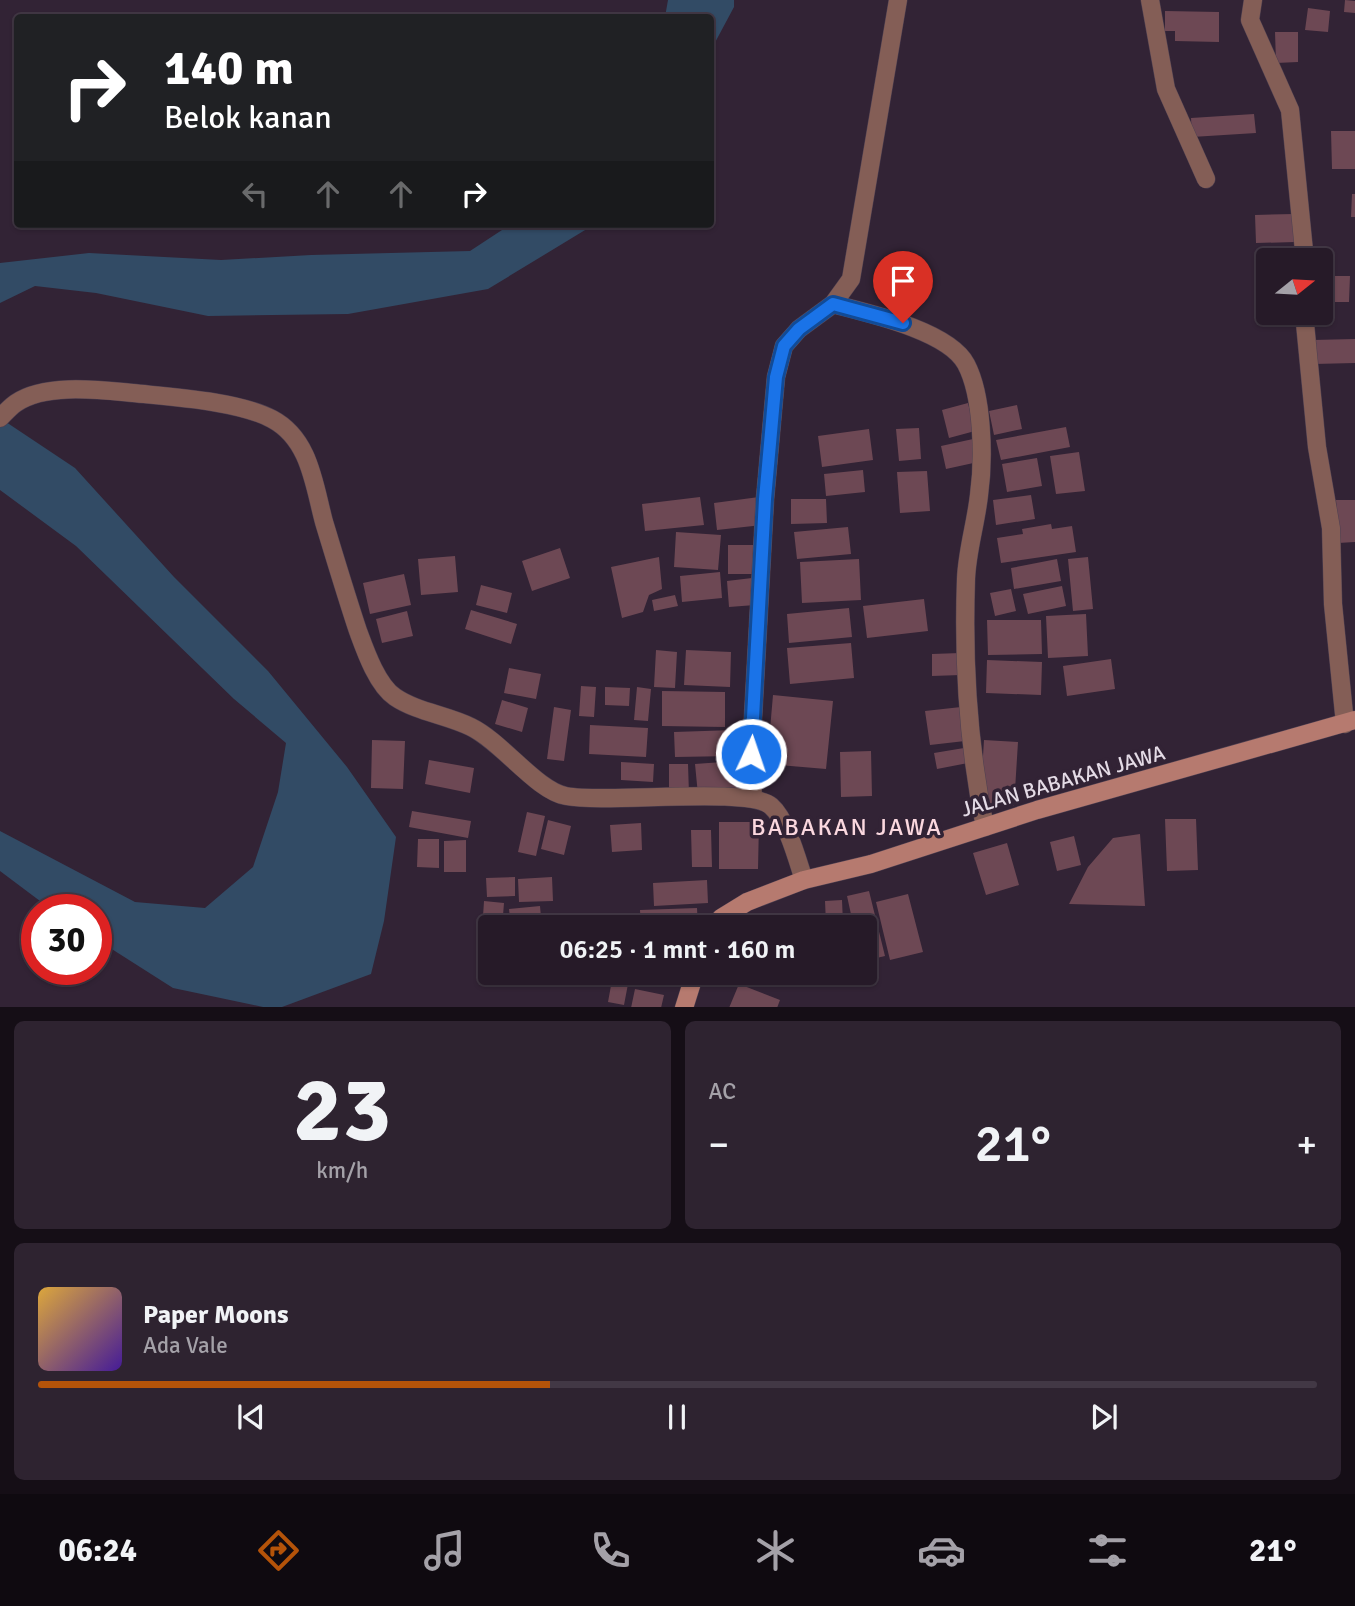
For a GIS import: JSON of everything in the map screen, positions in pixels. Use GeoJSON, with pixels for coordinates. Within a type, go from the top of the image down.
{"type":"FeatureCollection","features":[{"type":"Feature","properties":{"kind":"street"},"geometry":{"type":"LineString","coordinates":[[753,798],[751,741],[765,499],[776,377],[784,346],[799,329],[833,304],[851,279],[898,0]]}},
{"type":"Feature","properties":{"kind":"street"},"geometry":{"type":"LineString","coordinates":[[1150,0],[1166,89],[1206,179]]}},
{"type":"Feature","properties":{"kind":"street"},"geometry":{"type":"LineString","coordinates":[[1253,0],[1250,20],[1290,110],[1304,248]]}},
{"type":"Feature","properties":{"kind":"street"},"geometry":{"type":"LineString","coordinates":[[833,304],[903,323],[941,340],[966,362],[974,386],[981,416],[980,493],[966,574],[964,652],[970,745],[985,827]]}},
{"type":"Feature","properties":{"kind":"street"},"geometry":{"type":"LineString","coordinates":[[1305,326],[1317,447],[1331,528],[1333,604],[1350,722]]}},
{"type":"Feature","properties":{"kind":"street"},"geometry":{"type":"LineString","coordinates":[[0,418],[15,403],[44,393],[100,390],[197,401],[232,407],[271,419],[291,434],[308,460],[324,522],[366,654],[394,696],[472,727],[516,760],[549,790],[566,796],[612,800],[740,796],[770,804],[778,815],[804,880]]}},
{"type":"Feature","properties":{"kind":"street","name":"JALAN BABAKAN JAWA"},"geometry":{"type":"LineString","coordinates":[[725,915],[747,902],[804,880],[871,864],[985,827],[1350,722]]}},
{"type":"Feature","properties":{"kind":"street"},"geometry":{"type":"LineString","coordinates":[[684,1007],[691,985]]}},
{"type":"Feature","properties":{"kind":"water"},"geometry":{"type":"Polygon","coordinates":[[[668,0],[734,0],[734,7],[714,44],[714,14],[666,14],[668,0]]]}},
{"type":"Feature","properties":{"kind":"water"},"geometry":{"type":"Polygon","coordinates":[[[505,228],[588,228],[488,289],[348,314],[208,316],[96,293],[35,286],[0,303],[0,263],[89,253],[221,260],[470,251],[505,228]]]}},
{"type":"Feature","properties":{"kind":"water"},"geometry":{"type":"Polygon","coordinates":[[[0,418],[75,468],[174,577],[268,671],[347,767],[396,837],[384,921],[371,974],[282,1007],[263,1007],[173,988],[112,949],[112,894],[31,894],[0,871],[0,831],[135,902],[205,908],[253,867],[278,792],[286,743],[234,699],[76,546],[0,490],[0,418]]]}},
{"type":"Feature","properties":{"kind":"building"},"geometry":{"type":"Polygon","coordinates":[[[1345,0],[1355,1],[1355,13],[1344,12],[1345,0]]]}},
{"type":"Feature","properties":{"kind":"building"},"geometry":{"type":"Polygon","coordinates":[[[1308,8],[1330,11],[1328,32],[1305,30],[1308,8]]]}},
{"type":"Feature","properties":{"kind":"building"},"geometry":{"type":"Polygon","coordinates":[[[1165,11],[1219,12],[1219,42],[1175,41],[1175,31],[1165,31],[1165,11]]]}},
{"type":"Feature","properties":{"kind":"building"},"geometry":{"type":"Polygon","coordinates":[[[1275,32],[1298,32],[1298,62],[1276,63],[1275,32]]]}},
{"type":"Feature","properties":{"kind":"building"},"geometry":{"type":"Polygon","coordinates":[[[1254,114],[1256,133],[1192,137],[1191,118],[1254,114]]]}},
{"type":"Feature","properties":{"kind":"building"},"geometry":{"type":"Polygon","coordinates":[[[1331,131],[1355,131],[1355,169],[1332,169],[1331,131]]]}},
{"type":"Feature","properties":{"kind":"building"},"geometry":{"type":"Polygon","coordinates":[[[1352,194],[1355,194],[1355,217],[1351,217],[1352,194]]]}},
{"type":"Feature","properties":{"kind":"building"},"geometry":{"type":"Polygon","coordinates":[[[1294,214],[1295,242],[1256,243],[1255,215],[1294,214]]]}},
{"type":"Feature","properties":{"kind":"building"},"geometry":{"type":"Polygon","coordinates":[[[1334,276],[1350,276],[1349,302],[1334,302],[1334,276]]]}},
{"type":"Feature","properties":{"kind":"building"},"geometry":{"type":"Polygon","coordinates":[[[1355,339],[1355,363],[1314,364],[1313,340],[1355,339]]]}},
{"type":"Feature","properties":{"kind":"building"},"geometry":{"type":"Polygon","coordinates":[[[968,403],[975,431],[949,438],[942,410],[968,403]]]}},
{"type":"Feature","properties":{"kind":"building"},"geometry":{"type":"Polygon","coordinates":[[[1017,405],[1022,429],[994,435],[989,411],[1017,405]]]}},
{"type":"Feature","properties":{"kind":"building"},"geometry":{"type":"Polygon","coordinates":[[[1066,427],[1070,447],[1001,460],[996,440],[1066,427]]]}},
{"type":"Feature","properties":{"kind":"building"},"geometry":{"type":"Polygon","coordinates":[[[919,428],[921,459],[899,461],[896,429],[919,428]]]}},
{"type":"Feature","properties":{"kind":"building"},"geometry":{"type":"Polygon","coordinates":[[[869,429],[873,460],[822,467],[818,436],[869,429]]]}},
{"type":"Feature","properties":{"kind":"building"},"geometry":{"type":"Polygon","coordinates":[[[973,439],[978,462],[946,469],[941,446],[973,439]]]}},
{"type":"Feature","properties":{"kind":"building"},"geometry":{"type":"Polygon","coordinates":[[[1079,452],[1085,491],[1056,494],[1050,456],[1079,452]]]}},
{"type":"Feature","properties":{"kind":"building"},"geometry":{"type":"Polygon","coordinates":[[[1037,458],[1042,486],[1007,492],[1002,464],[1037,458]]]}},
{"type":"Feature","properties":{"kind":"building"},"geometry":{"type":"Polygon","coordinates":[[[863,470],[865,492],[826,496],[824,474],[863,470]]]}},
{"type":"Feature","properties":{"kind":"building"},"geometry":{"type":"Polygon","coordinates":[[[927,471],[930,511],[900,513],[897,472],[927,471]]]}},
{"type":"Feature","properties":{"kind":"building"},"geometry":{"type":"Polygon","coordinates":[[[1031,495],[1035,519],[996,525],[993,500],[1031,495]]]}},
{"type":"Feature","properties":{"kind":"building"},"geometry":{"type":"Polygon","coordinates":[[[700,497],[704,525],[645,531],[642,504],[700,497]]]}},
{"type":"Feature","properties":{"kind":"building"},"geometry":{"type":"Polygon","coordinates":[[[759,497],[762,525],[717,530],[714,503],[759,497]]]}},
{"type":"Feature","properties":{"kind":"building"},"geometry":{"type":"Polygon","coordinates":[[[791,499],[826,499],[827,523],[791,524],[791,499]]]}},
{"type":"Feature","properties":{"kind":"building"},"geometry":{"type":"Polygon","coordinates":[[[1336,500],[1355,500],[1355,542],[1338,543],[1336,500]]]}},
{"type":"Feature","properties":{"kind":"building"},"geometry":{"type":"Polygon","coordinates":[[[1051,524],[1052,529],[1072,526],[1076,552],[1001,563],[997,538],[1023,534],[1022,529],[1051,524]]]}},
{"type":"Feature","properties":{"kind":"building"},"geometry":{"type":"Polygon","coordinates":[[[848,527],[851,554],[797,559],[794,532],[848,527]]]}},
{"type":"Feature","properties":{"kind":"building"},"geometry":{"type":"Polygon","coordinates":[[[676,532],[721,535],[718,570],[674,567],[676,532]]]}},
{"type":"Feature","properties":{"kind":"building"},"geometry":{"type":"Polygon","coordinates":[[[728,545],[755,545],[756,574],[728,574],[728,545]]]}},
{"type":"Feature","properties":{"kind":"building"},"geometry":{"type":"Polygon","coordinates":[[[560,548],[570,578],[532,591],[522,561],[560,548]]]}},
{"type":"Feature","properties":{"kind":"building"},"geometry":{"type":"Polygon","coordinates":[[[455,556],[458,592],[421,595],[418,559],[455,556]]]}},
{"type":"Feature","properties":{"kind":"building"},"geometry":{"type":"Polygon","coordinates":[[[659,557],[662,589],[649,595],[643,612],[622,618],[611,567],[659,557]]]}},
{"type":"Feature","properties":{"kind":"building"},"geometry":{"type":"Polygon","coordinates":[[[1088,557],[1093,609],[1073,611],[1068,559],[1088,557]]]}},
{"type":"Feature","properties":{"kind":"building"},"geometry":{"type":"Polygon","coordinates":[[[859,559],[861,600],[802,603],[800,562],[859,559]]]}},
{"type":"Feature","properties":{"kind":"building"},"geometry":{"type":"Polygon","coordinates":[[[1057,559],[1061,581],[1014,589],[1011,568],[1057,559]]]}},
{"type":"Feature","properties":{"kind":"building"},"geometry":{"type":"Polygon","coordinates":[[[720,572],[722,598],[682,602],[680,576],[720,572]]]}},
{"type":"Feature","properties":{"kind":"building"},"geometry":{"type":"Polygon","coordinates":[[[404,574],[411,605],[370,614],[363,583],[404,574]]]}},
{"type":"Feature","properties":{"kind":"building"},"geometry":{"type":"Polygon","coordinates":[[[752,578],[755,605],[729,607],[727,581],[752,578]]]}},
{"type":"Feature","properties":{"kind":"building"},"geometry":{"type":"Polygon","coordinates":[[[481,585],[512,593],[507,613],[476,605],[481,585]]]}},
{"type":"Feature","properties":{"kind":"building"},"geometry":{"type":"Polygon","coordinates":[[[1062,586],[1066,606],[1028,614],[1023,594],[1062,586]]]}},
{"type":"Feature","properties":{"kind":"building"},"geometry":{"type":"Polygon","coordinates":[[[1011,589],[1016,611],[995,616],[990,593],[1011,589]]]}},
{"type":"Feature","properties":{"kind":"building"},"geometry":{"type":"Polygon","coordinates":[[[675,595],[678,606],[654,611],[652,600],[675,595]]]}},
{"type":"Feature","properties":{"kind":"building"},"geometry":{"type":"Polygon","coordinates":[[[924,599],[928,631],[867,638],[863,606],[924,599]]]}},
{"type":"Feature","properties":{"kind":"building"},"geometry":{"type":"Polygon","coordinates":[[[849,608],[852,637],[789,643],[787,614],[849,608]]]}},
{"type":"Feature","properties":{"kind":"building"},"geometry":{"type":"Polygon","coordinates":[[[471,610],[517,624],[511,644],[465,629],[471,610]]]}},
{"type":"Feature","properties":{"kind":"building"},"geometry":{"type":"Polygon","coordinates":[[[407,611],[413,636],[382,643],[376,619],[407,611]]]}},
{"type":"Feature","properties":{"kind":"building"},"geometry":{"type":"Polygon","coordinates":[[[1086,614],[1088,656],[1048,658],[1046,616],[1086,614]]]}},
{"type":"Feature","properties":{"kind":"building"},"geometry":{"type":"Polygon","coordinates":[[[987,620],[1041,620],[1042,654],[988,655],[987,620]]]}},
{"type":"Feature","properties":{"kind":"building"},"geometry":{"type":"Polygon","coordinates":[[[851,643],[854,678],[790,684],[787,648],[851,643]]]}},
{"type":"Feature","properties":{"kind":"building"},"geometry":{"type":"Polygon","coordinates":[[[656,650],[677,652],[675,688],[654,687],[656,650]]]}},
{"type":"Feature","properties":{"kind":"building"},"geometry":{"type":"Polygon","coordinates":[[[686,650],[731,652],[730,687],[684,685],[686,650]]]}},
{"type":"Feature","properties":{"kind":"building"},"geometry":{"type":"Polygon","coordinates":[[[960,653],[961,675],[932,676],[932,654],[960,653]]]}},
{"type":"Feature","properties":{"kind":"building"},"geometry":{"type":"Polygon","coordinates":[[[1111,659],[1115,689],[1067,696],[1063,666],[1111,659]]]}},
{"type":"Feature","properties":{"kind":"building"},"geometry":{"type":"Polygon","coordinates":[[[987,660],[1042,662],[1041,695],[986,693],[987,660]]]}},
{"type":"Feature","properties":{"kind":"building"},"geometry":{"type":"Polygon","coordinates":[[[509,668],[541,674],[536,699],[504,693],[509,668]]]}},
{"type":"Feature","properties":{"kind":"building"},"geometry":{"type":"Polygon","coordinates":[[[581,686],[596,687],[594,717],[579,716],[581,686]]]}},
{"type":"Feature","properties":{"kind":"building"},"geometry":{"type":"Polygon","coordinates":[[[605,687],[630,688],[629,706],[605,705],[605,687]]]}},
{"type":"Feature","properties":{"kind":"building"},"geometry":{"type":"Polygon","coordinates":[[[637,687],[651,689],[648,721],[634,720],[637,687]]]}},
{"type":"Feature","properties":{"kind":"building"},"geometry":{"type":"Polygon","coordinates":[[[662,691],[725,692],[725,727],[662,726],[662,691]]]}},
{"type":"Feature","properties":{"kind":"building"},"geometry":{"type":"Polygon","coordinates":[[[773,695],[833,701],[826,769],[767,764],[773,695]]]}},
{"type":"Feature","properties":{"kind":"building"},"geometry":{"type":"Polygon","coordinates":[[[502,700],[528,708],[522,732],[495,724],[502,700]]]}},
{"type":"Feature","properties":{"kind":"building"},"geometry":{"type":"Polygon","coordinates":[[[554,707],[571,710],[564,761],[547,759],[554,707]]]}},
{"type":"Feature","properties":{"kind":"building"},"geometry":{"type":"Polygon","coordinates":[[[961,707],[965,741],[930,745],[925,711],[961,707]]]}},
{"type":"Feature","properties":{"kind":"building"},"geometry":{"type":"Polygon","coordinates":[[[590,725],[648,728],[646,757],[589,754],[590,725]]]}},
{"type":"Feature","properties":{"kind":"building"},"geometry":{"type":"Polygon","coordinates":[[[734,730],[734,756],[675,757],[674,732],[734,730]]]}},
{"type":"Feature","properties":{"kind":"building"},"geometry":{"type":"Polygon","coordinates":[[[372,740],[405,741],[403,789],[371,788],[372,740]]]}},
{"type":"Feature","properties":{"kind":"building"},"geometry":{"type":"Polygon","coordinates":[[[984,740],[1018,742],[1014,806],[980,804],[984,740]]]}},
{"type":"Feature","properties":{"kind":"building"},"geometry":{"type":"Polygon","coordinates":[[[964,748],[968,763],[937,769],[934,753],[964,748]]]}},
{"type":"Feature","properties":{"kind":"building"},"geometry":{"type":"Polygon","coordinates":[[[871,751],[872,796],[841,797],[840,752],[871,751]]]}},
{"type":"Feature","properties":{"kind":"building"},"geometry":{"type":"Polygon","coordinates":[[[429,760],[474,768],[470,793],[425,784],[429,760]]]}},
{"type":"Feature","properties":{"kind":"building"},"geometry":{"type":"Polygon","coordinates":[[[736,761],[738,792],[698,795],[695,764],[736,761]]]}},
{"type":"Feature","properties":{"kind":"building"},"geometry":{"type":"Polygon","coordinates":[[[621,762],[654,764],[653,782],[621,780],[621,762]]]}},
{"type":"Feature","properties":{"kind":"building"},"geometry":{"type":"Polygon","coordinates":[[[669,764],[688,764],[689,794],[669,794],[669,764]]]}},
{"type":"Feature","properties":{"kind":"building"},"geometry":{"type":"Polygon","coordinates":[[[412,811],[471,821],[468,838],[409,827],[412,811]]]}},
{"type":"Feature","properties":{"kind":"building"},"geometry":{"type":"Polygon","coordinates":[[[527,812],[545,816],[536,856],[518,852],[527,812]]]}},
{"type":"Feature","properties":{"kind":"building"},"geometry":{"type":"Polygon","coordinates":[[[1165,819],[1196,819],[1198,870],[1167,871],[1165,819]]]}},
{"type":"Feature","properties":{"kind":"building"},"geometry":{"type":"Polygon","coordinates":[[[548,820],[571,826],[564,855],[541,849],[548,820]]]}},
{"type":"Feature","properties":{"kind":"building"},"geometry":{"type":"Polygon","coordinates":[[[719,822],[759,822],[758,869],[719,869],[719,822]]]}},
{"type":"Feature","properties":{"kind":"building"},"geometry":{"type":"Polygon","coordinates":[[[641,823],[642,850],[612,852],[610,825],[641,823]]]}},
{"type":"Feature","properties":{"kind":"building"},"geometry":{"type":"Polygon","coordinates":[[[691,830],[711,830],[712,867],[692,867],[691,830]]]}},
{"type":"Feature","properties":{"kind":"building"},"geometry":{"type":"Polygon","coordinates":[[[1140,834],[1145,906],[1069,904],[1088,867],[1113,838],[1140,834]]]}},
{"type":"Feature","properties":{"kind":"building"},"geometry":{"type":"Polygon","coordinates":[[[1074,836],[1081,865],[1057,871],[1050,842],[1074,836]]]}},
{"type":"Feature","properties":{"kind":"building"},"geometry":{"type":"Polygon","coordinates":[[[418,839],[439,839],[439,868],[417,867],[418,839]]]}},
{"type":"Feature","properties":{"kind":"building"},"geometry":{"type":"Polygon","coordinates":[[[466,840],[466,872],[444,872],[444,841],[466,840]]]}},
{"type":"Feature","properties":{"kind":"building"},"geometry":{"type":"Polygon","coordinates":[[[1007,843],[1019,885],[986,895],[973,853],[1007,843]]]}},
{"type":"Feature","properties":{"kind":"building"},"geometry":{"type":"Polygon","coordinates":[[[515,877],[515,896],[487,897],[486,878],[515,877]]]}},
{"type":"Feature","properties":{"kind":"building"},"geometry":{"type":"Polygon","coordinates":[[[552,877],[553,901],[519,902],[518,879],[552,877]]]}},
{"type":"Feature","properties":{"kind":"building"},"geometry":{"type":"Polygon","coordinates":[[[707,880],[708,903],[654,906],[653,883],[707,880]]]}},
{"type":"Feature","properties":{"kind":"building"},"geometry":{"type":"Polygon","coordinates":[[[869,891],[875,915],[851,915],[847,896],[869,891]]]}},
{"type":"Feature","properties":{"kind":"building"},"geometry":{"type":"Polygon","coordinates":[[[908,894],[923,952],[890,960],[876,902],[908,894]]]}},
{"type":"Feature","properties":{"kind":"building"},"geometry":{"type":"Polygon","coordinates":[[[842,900],[843,915],[826,915],[825,901],[842,900]]]}},
{"type":"Feature","properties":{"kind":"building"},"geometry":{"type":"Polygon","coordinates":[[[484,901],[504,903],[503,915],[483,915],[484,901]]]}},
{"type":"Feature","properties":{"kind":"building"},"geometry":{"type":"Polygon","coordinates":[[[540,906],[541,915],[510,915],[509,909],[540,906]]]}},
{"type":"Feature","properties":{"kind":"building"},"geometry":{"type":"Polygon","coordinates":[[[697,908],[697,915],[640,915],[640,910],[697,908]]]}},
{"type":"Feature","properties":{"kind":"building"},"geometry":{"type":"Polygon","coordinates":[[[877,924],[885,956],[877,958],[877,924]]]}},
{"type":"Feature","properties":{"kind":"building"},"geometry":{"type":"Polygon","coordinates":[[[611,985],[628,985],[624,1005],[608,1002],[611,985]]]}},
{"type":"Feature","properties":{"kind":"building"},"geometry":{"type":"Polygon","coordinates":[[[739,985],[742,985],[780,1000],[777,1007],[729,1007],[739,985]]]}},
{"type":"Feature","properties":{"kind":"building"},"geometry":{"type":"Polygon","coordinates":[[[635,989],[664,995],[661,1007],[631,1007],[635,989]]]}},
{"type":"Feature","properties":{"kind":"district","name":"BABAKAN JAWA"},"geometry":{"type":"Point","coordinates":[847,827]}},
{"type":"Feature","properties":{"kind":"route"},"geometry":{"type":"LineString","coordinates":[[751,754],[765,499],[776,377],[784,346],[799,329],[833,304],[903,323]]}}]}
